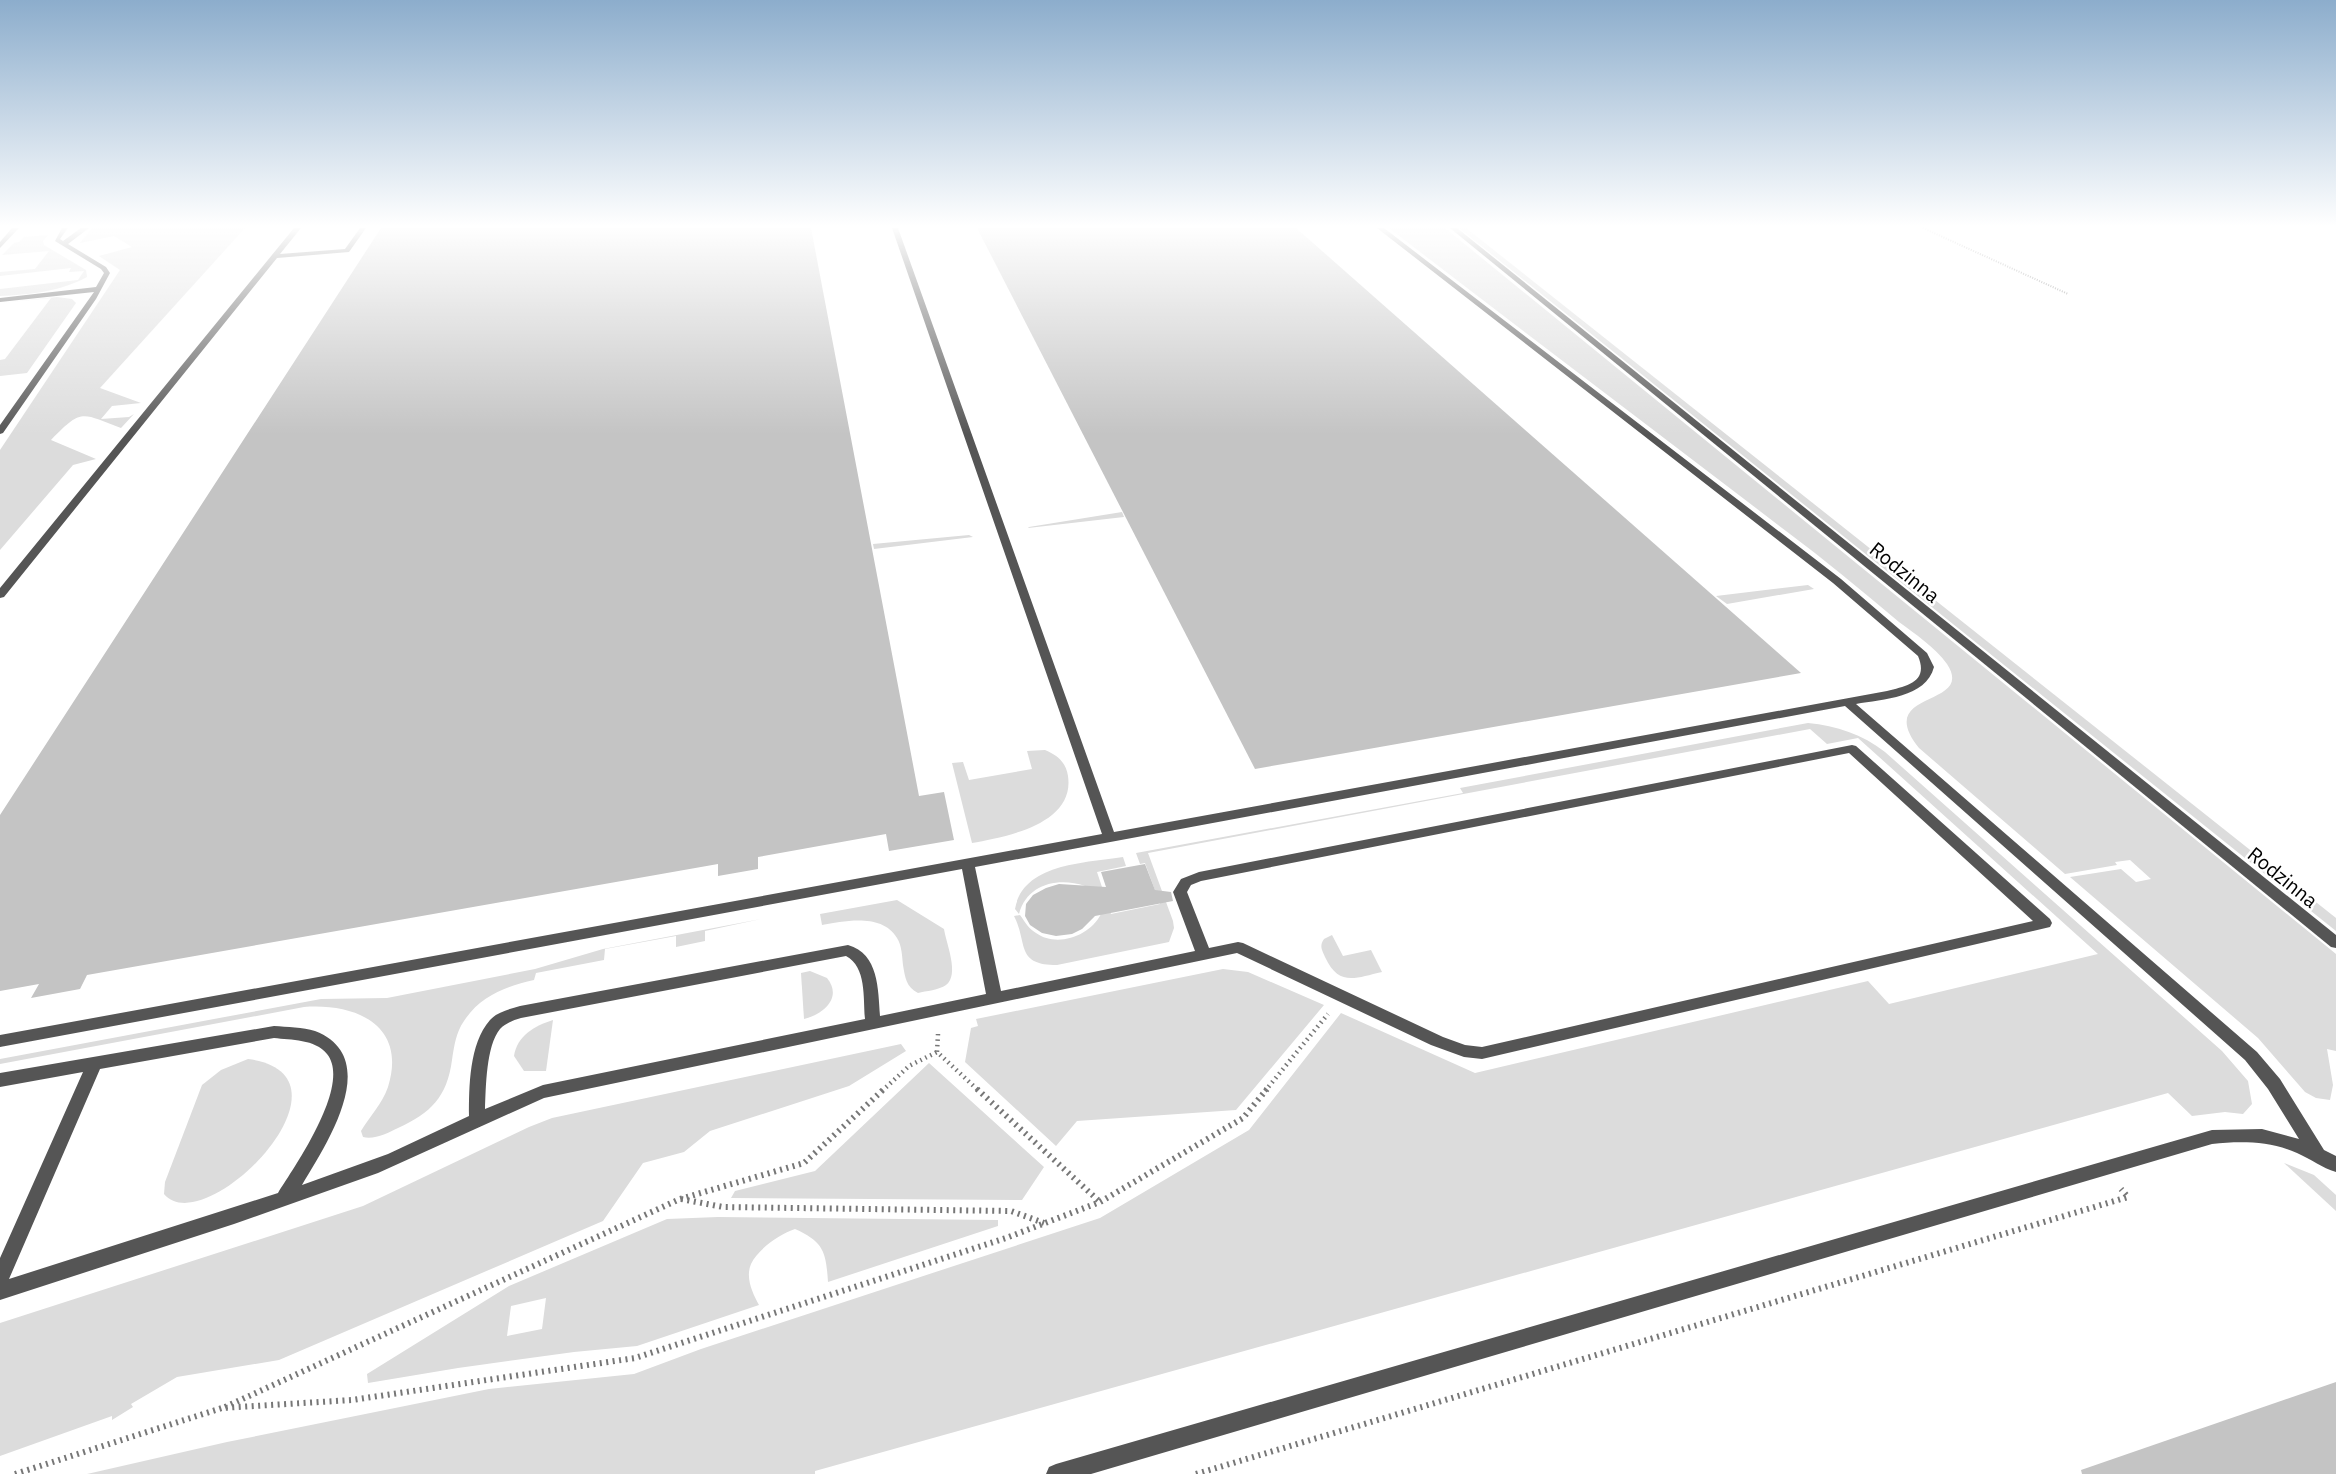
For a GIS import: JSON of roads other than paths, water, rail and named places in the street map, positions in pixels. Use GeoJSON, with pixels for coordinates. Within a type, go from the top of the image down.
{"type":"FeatureCollection","features":[{"type":"Feature","properties":{"kind":"street"},"geometry":{"type":"LineString","coordinates":[[0,300],[29,297]]}},
{"type":"Feature","properties":{"kind":"street"},"geometry":{"type":"LineString","coordinates":[[0,431],[93,297]]}},
{"type":"Feature","properties":{"kind":"street"},"geometry":{"type":"LineString","coordinates":[[0,596],[242,297]]}},
{"type":"Feature","properties":{"kind":"street"},"geometry":{"type":"LineString","coordinates":[[919,297],[1110,838]]}},
{"type":"Feature","properties":{"kind":"street"},"geometry":{"type":"LineString","coordinates":[[0,1041],[1847,702],[1921,684],[1928,675],[1928,663],[1916,649],[1837,581],[1469,297]]}},
{"type":"Feature","properties":{"kind":"street","name":"Rodzinna"},"geometry":{"type":"LineString","coordinates":[[1538,297],[2336,943]]}},
{"type":"Feature","properties":{"kind":"street"},"geometry":{"type":"LineString","coordinates":[[1847,702],[2251,1056],[2274,1084],[2318,1155]]}},
{"type":"Feature","properties":{"kind":"street"},"geometry":{"type":"LineString","coordinates":[[0,1291],[186,1233],[373,1167],[516,1101],[552,1089],[1238,947],[1437,1041],[1464,1051],[1482,1053],[2045,923],[1852,749],[1199,877],[1186,882],[1180,892],[1204,954]]}},
{"type":"Feature","properties":{"kind":"street"},"geometry":{"type":"LineString","coordinates":[[967,862],[995,999]]}},
{"type":"Feature","properties":{"kind":"street"},"geometry":{"type":"LineString","coordinates":[[477,1120],[478,1083],[490,1034],[496,1024],[520,1012],[848,950],[855,952],[865,964],[873,1024]]}},
{"type":"Feature","properties":{"kind":"street"},"geometry":{"type":"LineString","coordinates":[[0,1080],[274,1032],[306,1035],[329,1045],[338,1053],[341,1062],[341,1080],[327,1125],[285,1197]]}},
{"type":"Feature","properties":{"kind":"street"},"geometry":{"type":"LineString","coordinates":[[0,1279],[94,1064]]}},
{"type":"Feature","properties":{"kind":"street"},"geometry":{"type":"LineString","coordinates":[[1056,1474],[2212,1137],[2242,1133],[2277,1139],[2318,1155],[2336,1165]]}}]}
